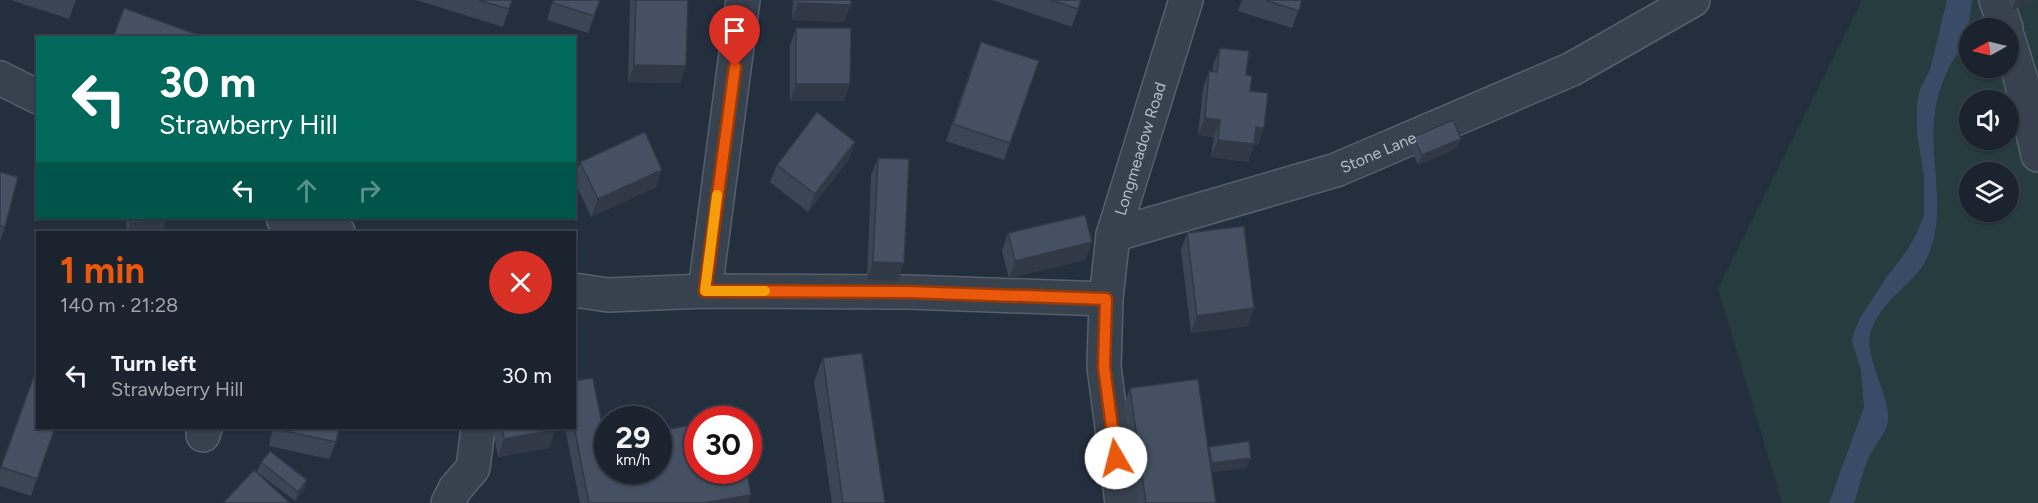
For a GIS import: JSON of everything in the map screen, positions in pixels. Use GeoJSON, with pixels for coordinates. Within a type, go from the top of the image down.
{"type":"FeatureCollection","features":[{"type":"Feature","properties":{"kind":"street"},"geometry":{"type":"LineString","coordinates":[[705,291],[744,0]]}},
{"type":"Feature","properties":{"kind":"street","name":"Longmeadow Road"},"geometry":{"type":"LineString","coordinates":[[1122,503],[1104,367],[1106,299],[1113,236],[1186,0]]}},
{"type":"Feature","properties":{"kind":"street","name":"Stone Lane"},"geometry":{"type":"LineString","coordinates":[[1113,236],[1336,170],[1572,69],[1693,0]]}},
{"type":"Feature","properties":{"kind":"street"},"geometry":{"type":"LineString","coordinates":[[1996,0],[2002,18]]}},
{"type":"Feature","properties":{"kind":"street"},"geometry":{"type":"LineString","coordinates":[[2019,74],[2038,154]]}},
{"type":"Feature","properties":{"kind":"street"},"geometry":{"type":"LineString","coordinates":[[0,78],[36,96]]}},
{"type":"Feature","properties":{"kind":"street"},"geometry":{"type":"LineString","coordinates":[[287,219],[334,231]]}},
{"type":"Feature","properties":{"kind":"street"},"geometry":{"type":"LineString","coordinates":[[576,290],[608,294],[705,291],[908,292],[1106,299]]}},
{"type":"Feature","properties":{"kind":"street"},"geometry":{"type":"LineString","coordinates":[[448,503],[455,489],[473,468],[478,429]]}},
{"type":"Feature","properties":{"kind":"green space"},"geometry":{"type":"Polygon","coordinates":[[[1862,0],[2038,0],[2038,503],[1782,503],[1718,288],[1862,0]]]}},
{"type":"Feature","properties":{"kind":"water"},"geometry":{"type":"Polygon","coordinates":[[[1947,0],[1972,0],[1969,18],[1959,18],[1959,52],[1944,78],[1935,111],[1937,221],[1934,239],[1923,266],[1876,319],[1869,341],[1873,363],[1885,398],[1887,427],[1870,454],[1854,503],[1829,503],[1864,407],[1861,370],[1852,341],[1854,332],[1860,318],[1886,278],[1906,252],[1924,215],[1924,177],[1917,133],[1917,103],[1920,89],[1930,70],[1947,0]]]}},
{"type":"Feature","properties":{"kind":"building"},"geometry":{"type":"Polygon","coordinates":[[[478,0],[512,0],[509,9],[478,0]]]}},
{"type":"Feature","properties":{"kind":"building"},"geometry":{"type":"Polygon","coordinates":[[[554,0],[600,0],[594,16],[553,3],[554,0]]]}},
{"type":"Feature","properties":{"kind":"building"},"geometry":{"type":"Polygon","coordinates":[[[636,0],[688,0],[686,66],[634,65],[636,0]]]}},
{"type":"Feature","properties":{"kind":"building"},"geometry":{"type":"Polygon","coordinates":[[[798,0],[851,0],[851,5],[798,3],[798,0]]]}},
{"type":"Feature","properties":{"kind":"building"},"geometry":{"type":"Polygon","coordinates":[[[1050,0],[1081,0],[1078,9],[1050,0]]]}},
{"type":"Feature","properties":{"kind":"building"},"geometry":{"type":"Polygon","coordinates":[[[1265,0],[1302,0],[1299,11],[1265,0]]]}},
{"type":"Feature","properties":{"kind":"building"},"geometry":{"type":"Polygon","coordinates":[[[124,8],[198,35],[198,36],[114,36],[124,8]]]}},
{"type":"Feature","properties":{"kind":"building"},"geometry":{"type":"Polygon","coordinates":[[[796,28],[851,28],[850,84],[796,84],[796,28]]]}},
{"type":"Feature","properties":{"kind":"building"},"geometry":{"type":"Polygon","coordinates":[[[981,42],[1039,61],[1010,143],[953,124],[981,42]]]}},
{"type":"Feature","properties":{"kind":"building"},"geometry":{"type":"Polygon","coordinates":[[[1220,48],[1249,51],[1246,75],[1252,76],[1250,91],[1268,93],[1264,128],[1256,127],[1254,144],[1218,140],[1220,120],[1205,118],[1209,71],[1217,72],[1220,48]]]}},
{"type":"Feature","properties":{"kind":"building"},"geometry":{"type":"Polygon","coordinates":[[[817,112],[855,142],[815,194],[777,165],[817,112]]]}},
{"type":"Feature","properties":{"kind":"building"},"geometry":{"type":"Polygon","coordinates":[[[1453,120],[1461,139],[1422,155],[1413,137],[1453,120]]]}},
{"type":"Feature","properties":{"kind":"building"},"geometry":{"type":"Polygon","coordinates":[[[645,132],[662,170],[598,199],[580,162],[645,132]]]}},
{"type":"Feature","properties":{"kind":"building"},"geometry":{"type":"Polygon","coordinates":[[[878,158],[909,159],[904,263],[873,262],[878,158]]]}},
{"type":"Feature","properties":{"kind":"building"},"geometry":{"type":"Polygon","coordinates":[[[0,172],[18,177],[5,227],[0,226],[0,172]]]}},
{"type":"Feature","properties":{"kind":"building"},"geometry":{"type":"Polygon","coordinates":[[[1085,215],[1092,242],[1015,261],[1008,233],[1085,215]]]}},
{"type":"Feature","properties":{"kind":"building"},"geometry":{"type":"Polygon","coordinates":[[[130,219],[166,219],[166,220],[130,223],[130,219]]]}},
{"type":"Feature","properties":{"kind":"building"},"geometry":{"type":"Polygon","coordinates":[[[1244,226],[1254,308],[1197,316],[1187,233],[1244,226]]]}},
{"type":"Feature","properties":{"kind":"building"},"geometry":{"type":"Polygon","coordinates":[[[862,353],[885,503],[843,503],[823,358],[862,353]]]}},
{"type":"Feature","properties":{"kind":"building"},"geometry":{"type":"Polygon","coordinates":[[[36,371],[36,429],[55,429],[37,479],[1,467],[36,371]]]}},
{"type":"Feature","properties":{"kind":"building"},"geometry":{"type":"Polygon","coordinates":[[[593,378],[598,406],[594,406],[594,484],[672,484],[672,429],[684,426],[684,484],[749,484],[751,495],[704,503],[589,503],[576,429],[576,381],[593,378]]]}},
{"type":"Feature","properties":{"kind":"building"},"geometry":{"type":"Polygon","coordinates":[[[1198,379],[1216,503],[1146,503],[1130,388],[1198,379]]]}},
{"type":"Feature","properties":{"kind":"building"},"geometry":{"type":"Polygon","coordinates":[[[275,429],[339,429],[336,442],[275,429]]]}},
{"type":"Feature","properties":{"kind":"building"},"geometry":{"type":"Polygon","coordinates":[[[502,429],[555,429],[555,430],[504,439],[502,429]]]}},
{"type":"Feature","properties":{"kind":"building"},"geometry":{"type":"Polygon","coordinates":[[[1249,441],[1251,458],[1212,463],[1209,447],[1249,441]]]}},
{"type":"Feature","properties":{"kind":"building"},"geometry":{"type":"Polygon","coordinates":[[[270,451],[307,480],[298,492],[261,462],[270,451]]]}},
{"type":"Feature","properties":{"kind":"building"},"geometry":{"type":"Polygon","coordinates":[[[254,470],[290,503],[223,503],[254,470]]]}},
{"type":"Feature","properties":{"kind":"slow traffic"},"geometry":{"type":"LineString","coordinates":[[717,195],[705,291],[765,291]]}},
{"type":"Feature","properties":{"kind":"route"},"geometry":{"type":"LineString","coordinates":[[735,67],[705,291],[908,292],[1106,299],[1104,367],[1116,458]]}}]}
